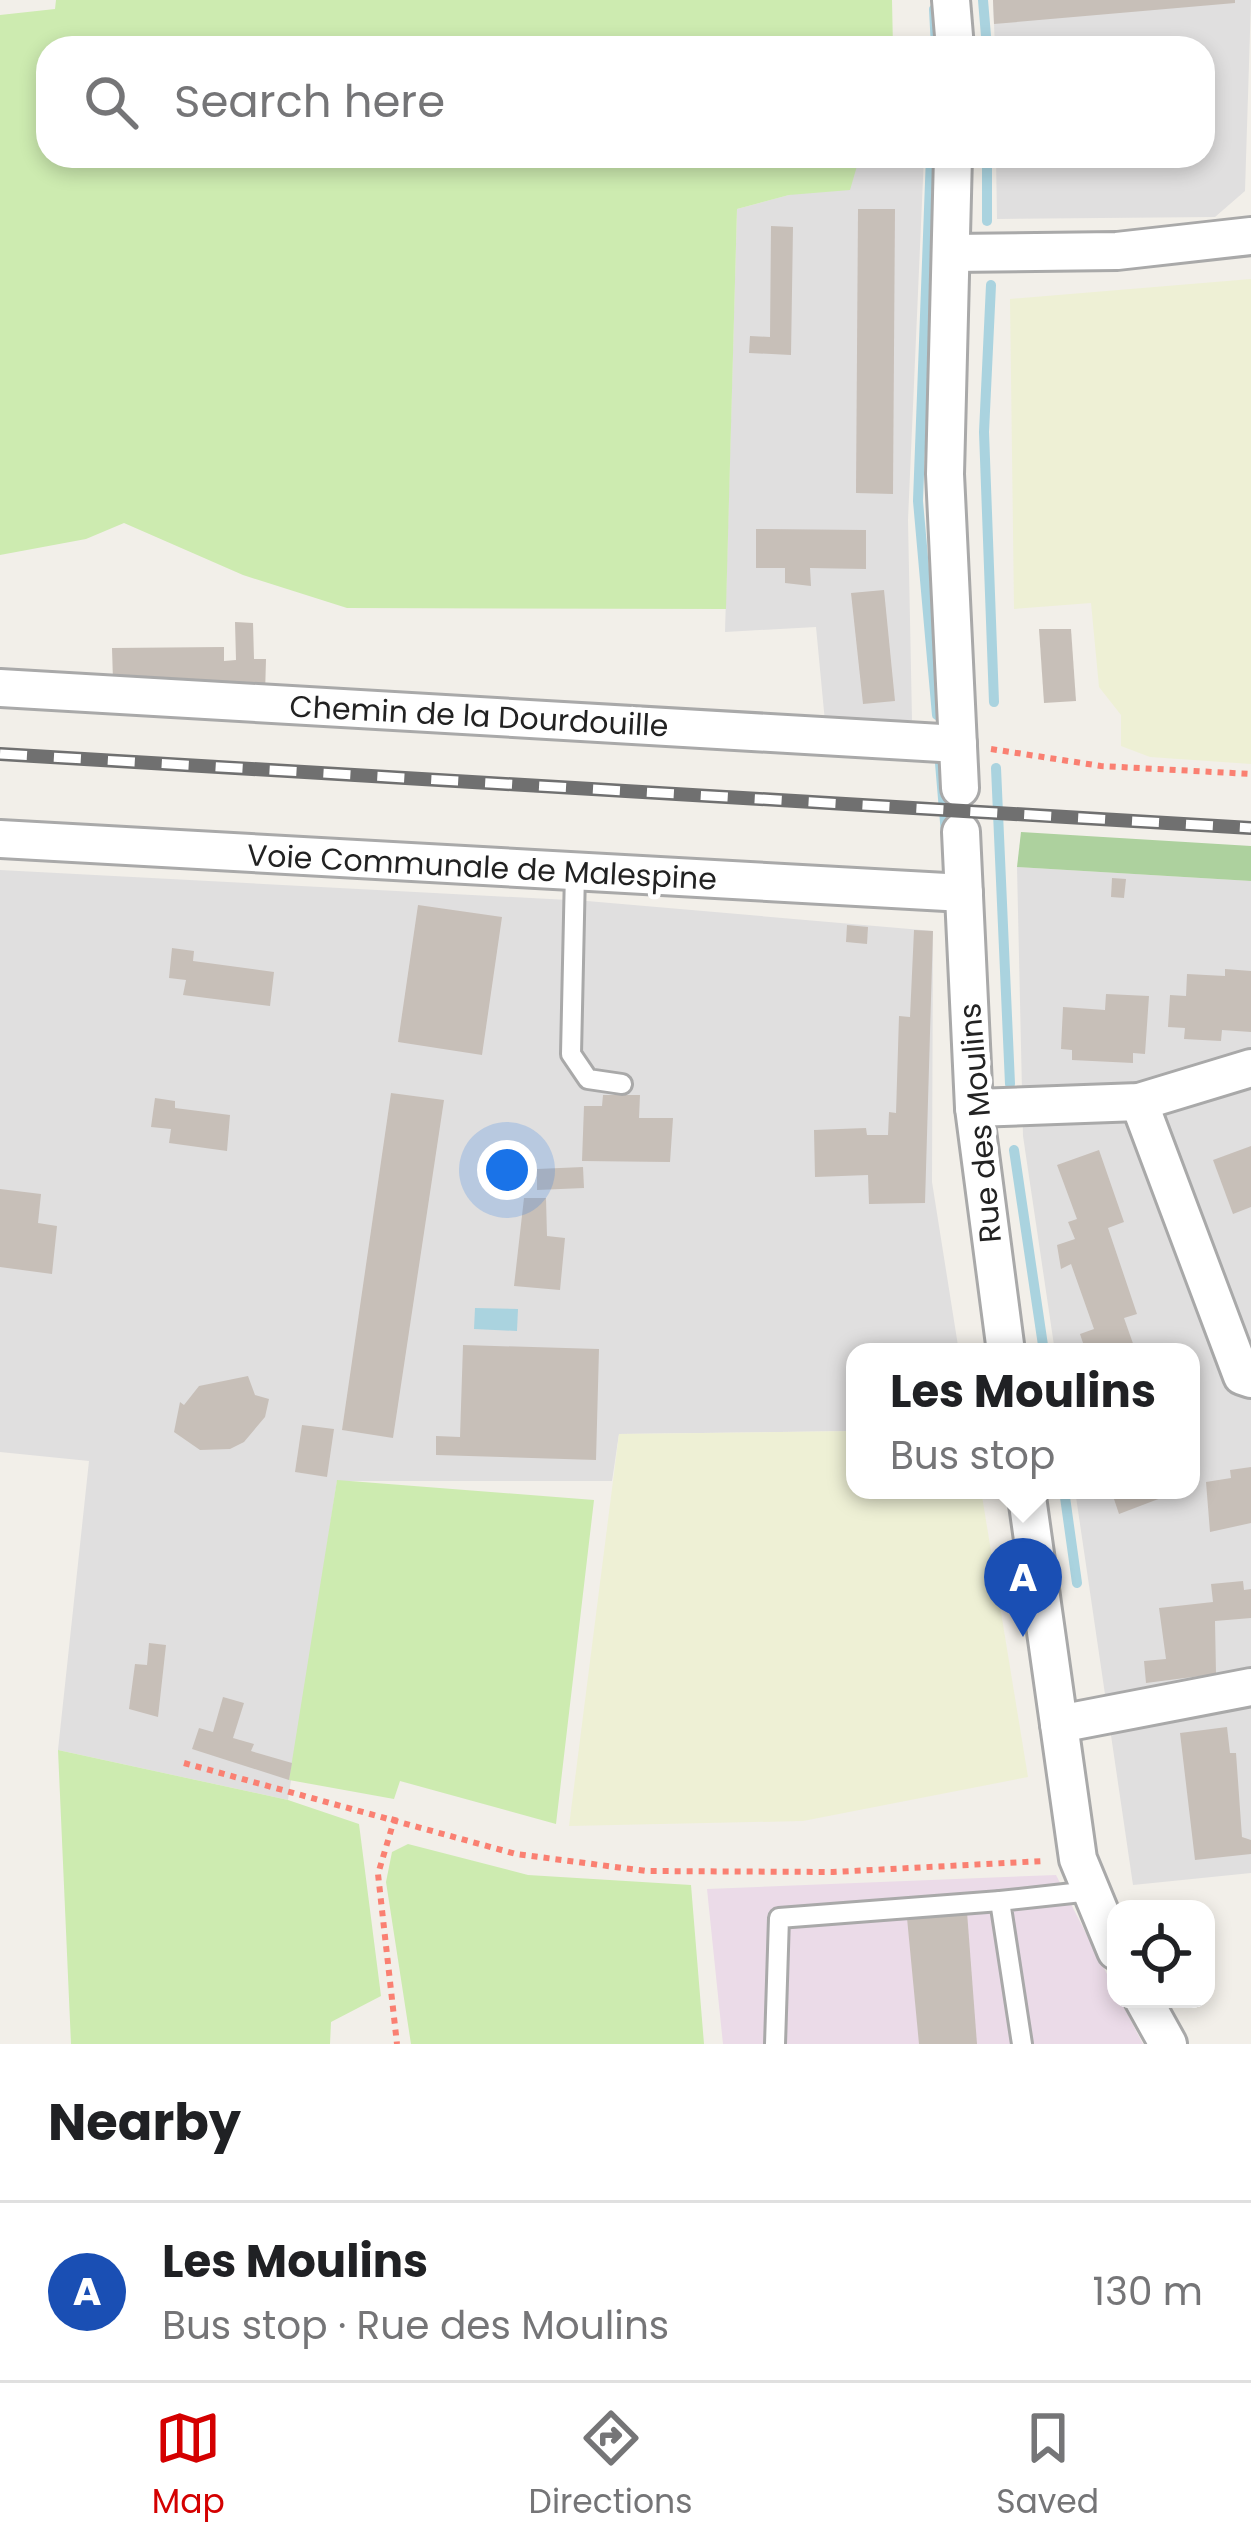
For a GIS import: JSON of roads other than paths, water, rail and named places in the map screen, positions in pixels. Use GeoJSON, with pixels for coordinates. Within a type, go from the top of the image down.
{"type":"FeatureCollection","features":[{"type":"Feature","properties":{"kind":"street"},"geometry":{"type":"LineString","coordinates":[[951,0],[954,36]]}},
{"type":"Feature","properties":{"kind":"street"},"geometry":{"type":"LineString","coordinates":[[953,168],[945,474],[960,788]]}},
{"type":"Feature","properties":{"kind":"street"},"geometry":{"type":"LineString","coordinates":[[952,253],[1117,251],[1251,236]]}},
{"type":"Feature","properties":{"kind":"street","name":"Chemin de la Dourdouille"},"geometry":{"type":"LineString","coordinates":[[0,688],[958,744]]}},
{"type":"Feature","properties":{"kind":"street","name":"Rue des Moulins"},"geometry":{"type":"LineString","coordinates":[[962,832],[974,1108],[1005,1343]]}},
{"type":"Feature","properties":{"kind":"street","name":"Voie Communale de Malespine"},"geometry":{"type":"LineString","coordinates":[[0,839],[964,893]]}},
{"type":"Feature","properties":{"kind":"street"},"geometry":{"type":"LineString","coordinates":[[974,1108],[1139,1102],[1251,1067]]}},
{"type":"Feature","properties":{"kind":"street"},"geometry":{"type":"LineString","coordinates":[[1139,1102],[1242,1376],[1251,1379]]}},
{"type":"Feature","properties":{"kind":"street"},"geometry":{"type":"LineString","coordinates":[[1027,1499],[1084,1875],[1107,1930]]}},
{"type":"Feature","properties":{"kind":"street"},"geometry":{"type":"LineString","coordinates":[[1059,1724],[1251,1687]]}},
{"type":"Feature","properties":{"kind":"street"},"geometry":{"type":"LineString","coordinates":[[1148,2008],[1168,2044]]}},
{"type":"Feature","properties":{"kind":"lane"},"geometry":{"type":"LineString","coordinates":[[574,872],[571,1054],[588,1079],[622,1084]]}},
{"type":"Feature","properties":{"kind":"lane"},"geometry":{"type":"LineString","coordinates":[[776,2044],[779,1918],[1000,1901],[1084,1875]]}},
{"type":"Feature","properties":{"kind":"lane"},"geometry":{"type":"LineString","coordinates":[[1000,1901],[1022,2044]]}},
{"type":"Feature","properties":{"kind":"water"},"geometry":{"type":"Polygon","coordinates":[[[475,1308],[518,1309],[517,1331],[474,1329],[475,1308]]]}},
{"type":"Feature","properties":{"kind":"waterway"},"geometry":{"type":"LineString","coordinates":[[983,0],[986,36]]}},
{"type":"Feature","properties":{"kind":"waterway"},"geometry":{"type":"LineString","coordinates":[[934,9],[935,36]]}},
{"type":"Feature","properties":{"kind":"waterway"},"geometry":{"type":"LineString","coordinates":[[931,168],[918,501],[937,715]]}},
{"type":"Feature","properties":{"kind":"waterway"},"geometry":{"type":"LineString","coordinates":[[987,168],[987,221]]}},
{"type":"Feature","properties":{"kind":"waterway"},"geometry":{"type":"LineString","coordinates":[[991,285],[984,432],[994,702]]}},
{"type":"Feature","properties":{"kind":"waterway"},"geometry":{"type":"LineString","coordinates":[[940,763],[946,834]]}},
{"type":"Feature","properties":{"kind":"waterway"},"geometry":{"type":"LineString","coordinates":[[996,768],[1010,1084]]}},
{"type":"Feature","properties":{"kind":"waterway"},"geometry":{"type":"LineString","coordinates":[[1014,1150],[1043,1343]]}},
{"type":"Feature","properties":{"kind":"waterway"},"geometry":{"type":"LineString","coordinates":[[1065,1499],[1077,1583]]}},
{"type":"Feature","properties":{"kind":"railway"},"geometry":{"type":"LineString","coordinates":[[0,754],[1251,828]]}},
{"type":"Feature","properties":{"kind":"place","name":"Les Moulins"},"geometry":{"type":"Point","coordinates":[1023,1637]}}]}
